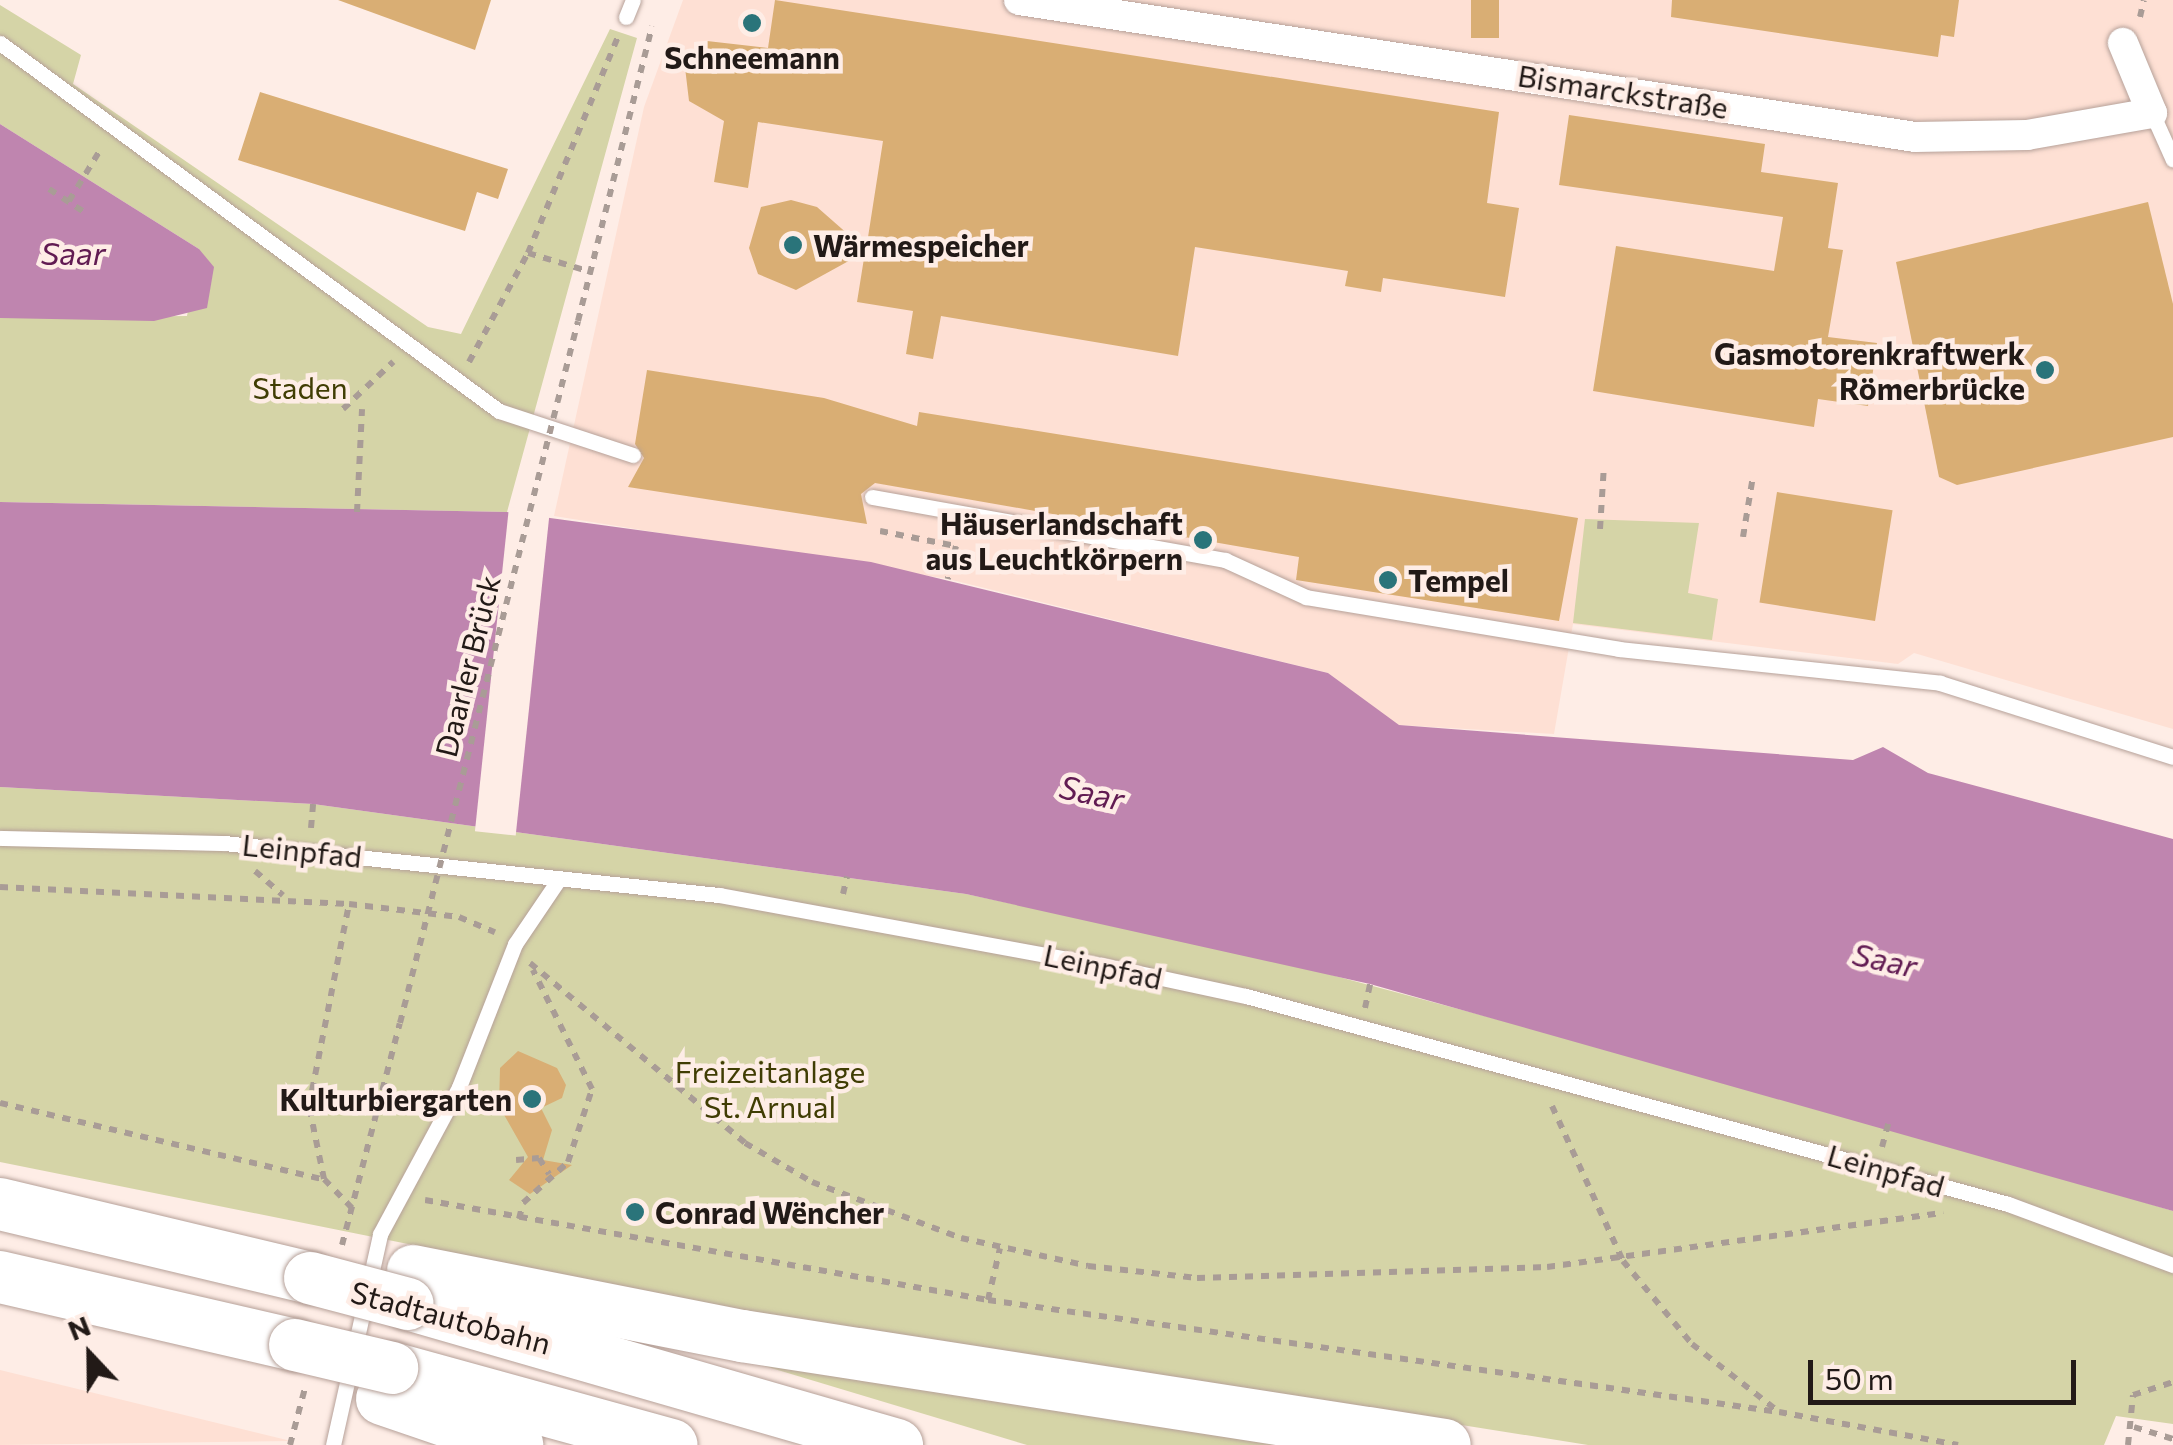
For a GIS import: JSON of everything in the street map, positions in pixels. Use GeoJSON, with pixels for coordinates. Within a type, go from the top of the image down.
{"type":"FeatureCollection","features":[{"type":"Feature","properties":{"kind":"highway"},"geometry":{"type":"LineString","coordinates":[[0,1204],[60,1217],[190,1222],[314,1264],[411,1288],[723,1332],[1445,1445]]}},
{"type":"Feature","properties":{"kind":"highway"},"geometry":{"type":"LineString","coordinates":[[21,1282],[292,1358],[370,1393],[517,1445]]}},
{"type":"Feature","properties":{"kind":"highway","name":"Stadtautobahn"},"geometry":{"type":"LineString","coordinates":[[411,1288],[897,1445]]}},
{"type":"Feature","properties":{"kind":"highway"},"geometry":{"type":"LineString","coordinates":[[370,1393],[672,1445]]}},
{"type":"Feature","properties":{"kind":"street","name":"Bismarckstraße"},"geometry":{"type":"LineString","coordinates":[[1018,0],[1915,138],[2027,135],[2152,114]]}},
{"type":"Feature","properties":{"kind":"street"},"geometry":{"type":"LineString","coordinates":[[2123,43],[2152,114]]}},
{"type":"Feature","properties":{"kind":"lane"},"geometry":{"type":"LineString","coordinates":[[626,17],[633,0]]}},
{"type":"Feature","properties":{"kind":"lane"},"geometry":{"type":"LineString","coordinates":[[0,43],[524,424],[634,455]]}},
{"type":"Feature","properties":{"kind":"lane"},"geometry":{"type":"LineString","coordinates":[[2152,114],[2173,160]]}},
{"type":"Feature","properties":{"kind":"lane"},"geometry":{"type":"LineString","coordinates":[[872,497],[1225,560],[1306,597],[1620,649],[1940,682],[2173,757]]}},
{"type":"Feature","properties":{"kind":"lane","name":"Leinpfad"},"geometry":{"type":"LineString","coordinates":[[0,838],[224,842],[719,896],[1064,958],[1537,1074],[2008,1204],[2173,1265]]}},
{"type":"Feature","properties":{"kind":"lane"},"geometry":{"type":"LineString","coordinates":[[333,1445],[370,1393],[380,1234],[459,1088],[513,949],[559,879]]}},
{"type":"Feature","properties":{"kind":"path"},"geometry":{"type":"LineString","coordinates":[[456,378],[528,253],[626,17]]}},
{"type":"Feature","properties":{"kind":"path","name":"Daarler Brück"},"geometry":{"type":"LineString","coordinates":[[324,1180],[352,1208],[654,17]]}},
{"type":"Feature","properties":{"kind":"path"},"geometry":{"type":"LineString","coordinates":[[68,201],[100,151]]}},
{"type":"Feature","properties":{"kind":"path"},"geometry":{"type":"LineString","coordinates":[[49,189],[84,212]]}},
{"type":"Feature","properties":{"kind":"path"},"geometry":{"type":"LineString","coordinates":[[528,253],[590,272]]}},
{"type":"Feature","properties":{"kind":"path"},"geometry":{"type":"LineString","coordinates":[[343,409],[413,346]]}},
{"type":"Feature","properties":{"kind":"path"},"geometry":{"type":"LineString","coordinates":[[358,512],[362,410]]}},
{"type":"Feature","properties":{"kind":"path"},"geometry":{"type":"LineString","coordinates":[[1600,529],[1604,466]]}},
{"type":"Feature","properties":{"kind":"path"},"geometry":{"type":"LineString","coordinates":[[1744,537],[1753,476]]}},
{"type":"Feature","properties":{"kind":"path"},"geometry":{"type":"LineString","coordinates":[[880,531],[956,546],[948,579]]}},
{"type":"Feature","properties":{"kind":"path"},"geometry":{"type":"LineString","coordinates":[[917,540],[924,532]]}},
{"type":"Feature","properties":{"kind":"path"},"geometry":{"type":"LineString","coordinates":[[310,836],[313,804]]}},
{"type":"Feature","properties":{"kind":"path"},"geometry":{"type":"LineString","coordinates":[[0,886],[350,904],[458,917],[513,949],[746,1144],[873,1207],[1000,1248],[1197,1278],[1623,1261],[2008,1204]]}},
{"type":"Feature","properties":{"kind":"path"},"geometry":{"type":"LineString","coordinates":[[0,1104],[324,1180],[311,1079],[350,904]]}},
{"type":"Feature","properties":{"kind":"path"},"geometry":{"type":"LineString","coordinates":[[519,1219],[549,1174],[568,1162],[592,1089],[532,964]]}},
{"type":"Feature","properties":{"kind":"path"},"geometry":{"type":"LineString","coordinates":[[1365,1011],[1370,984]]}},
{"type":"Feature","properties":{"kind":"path"},"geometry":{"type":"LineString","coordinates":[[1537,1074],[1623,1261],[1692,1344],[1778,1412]]}},
{"type":"Feature","properties":{"kind":"path"},"geometry":{"type":"LineString","coordinates":[[1880,1156],[1888,1124]]}},
{"type":"Feature","properties":{"kind":"path"},"geometry":{"type":"LineString","coordinates":[[516,1160],[539,1158],[549,1174]]}},
{"type":"Feature","properties":{"kind":"path"},"geometry":{"type":"LineString","coordinates":[[399,1195],[988,1300],[1778,1412],[1958,1445]]}},
{"type":"Feature","properties":{"kind":"path"},"geometry":{"type":"LineString","coordinates":[[988,1300],[1000,1248]]}},
{"type":"Feature","properties":{"kind":"path"},"geometry":{"type":"LineString","coordinates":[[2128,1445],[2134,1427],[2133,1395],[2173,1382]]}},
{"type":"Feature","properties":{"kind":"path"},"geometry":{"type":"LineString","coordinates":[[2134,1427],[2173,1440]]}},
{"type":"Feature","properties":{"kind":"shaded area"},"geometry":{"type":"Polygon","coordinates":[[[683,0],[2173,0],[2173,729],[1914,653],[1898,664],[1573,624],[1554,734],[1398,725],[1328,673],[948,579],[554,516],[644,107],[683,0]]]}},
{"type":"Feature","properties":{"kind":"shaded area"},"geometry":{"type":"Polygon","coordinates":[[[0,1370],[291,1441],[0,1445],[0,1370]]]}},
{"type":"Feature","properties":{"kind":"green space","name":"Staden"},"geometry":{"type":"Polygon","coordinates":[[[0,5],[81,55],[73,84],[428,327],[461,334],[610,29],[637,38],[507,512],[0,502],[0,318],[187,316],[199,249],[0,124],[0,5]]]}},
{"type":"Feature","properties":{"kind":"green space"},"geometry":{"type":"Polygon","coordinates":[[[1585,519],[1699,523],[1688,593],[1718,599],[1712,640],[1573,623],[1585,519]]]}},
{"type":"Feature","properties":{"kind":"green space","name":"Freizeitanlage St. Arnual"},"geometry":{"type":"Polygon","coordinates":[[[0,787],[313,804],[966,894],[1268,958],[1888,1124],[2173,1211],[2173,1424],[2116,1416],[2104,1445],[1588,1445],[731,1309],[0,1162],[0,787]]]}},
{"type":"Feature","properties":{"kind":"green space"},"geometry":{"type":"Polygon","coordinates":[[[738,1358],[1309,1445],[1027,1445],[738,1358]]]}},
{"type":"Feature","properties":{"kind":"water","name":"Saar"},"geometry":{"type":"Polygon","coordinates":[[[0,124],[199,249],[214,267],[207,308],[154,321],[0,318],[0,124]]]}},
{"type":"Feature","properties":{"kind":"water"},"geometry":{"type":"Polygon","coordinates":[[[0,502],[507,512],[871,562],[1328,673],[1399,725],[1853,760],[1883,747],[1928,773],[2173,839],[2173,1211],[1370,984],[966,894],[313,804],[0,787],[0,502]]]}},
{"type":"Feature","properties":{"kind":"pier"},"geometry":{"type":"Polygon","coordinates":[[[509,507],[550,511],[516,835],[475,831],[509,507]]]}},
{"type":"Feature","properties":{"kind":"building"},"geometry":{"type":"Polygon","coordinates":[[[338,0],[491,0],[475,50],[338,0]]]}},
{"type":"Feature","properties":{"kind":"building"},"geometry":{"type":"Polygon","coordinates":[[[775,0],[1499,112],[1487,203],[1519,208],[1505,297],[1383,278],[1381,292],[1345,286],[1348,271],[1195,247],[1178,356],[941,316],[933,359],[906,354],[913,311],[857,302],[865,252],[796,290],[758,274],[749,248],[761,207],[791,200],[817,207],[866,250],[883,141],[758,122],[748,188],[714,182],[724,121],[689,101],[684,59],[707,41],[768,48],[775,0]]]}},
{"type":"Feature","properties":{"kind":"building"},"geometry":{"type":"Polygon","coordinates":[[[1471,0],[1499,0],[1499,38],[1471,38],[1471,0]]]}},
{"type":"Feature","properties":{"kind":"building"},"geometry":{"type":"Polygon","coordinates":[[[1672,0],[1959,0],[1954,37],[1941,35],[1938,57],[1671,17],[1672,0]]]}},
{"type":"Feature","properties":{"kind":"building"},"geometry":{"type":"Polygon","coordinates":[[[260,92],[508,169],[498,199],[477,192],[465,231],[238,160],[260,92]]]}},
{"type":"Feature","properties":{"kind":"building"},"geometry":{"type":"Polygon","coordinates":[[[1569,115],[1765,144],[1761,172],[1838,183],[1828,248],[1843,250],[1828,337],[1877,343],[1868,406],[1818,399],[1814,427],[1593,391],[1616,246],[1774,271],[1783,217],[1559,185],[1569,115]]]}},
{"type":"Feature","properties":{"kind":"building","name":"Gasmotorenkraftwerk Römerbrücke"},"geometry":{"type":"Polygon","coordinates":[[[2148,202],[2173,304],[2173,437],[1957,485],[1939,477],[1896,262],[2148,202]]]}},
{"type":"Feature","properties":{"kind":"building"},"geometry":{"type":"Polygon","coordinates":[[[647,370],[824,398],[917,426],[919,412],[1578,518],[1559,621],[1296,580],[1299,557],[875,483],[861,494],[867,524],[628,487],[644,458],[635,444],[647,370]]]}},
{"type":"Feature","properties":{"kind":"building"},"geometry":{"type":"Polygon","coordinates":[[[1777,492],[1893,510],[1875,621],[1759,603],[1777,492]]]}},
{"type":"Feature","properties":{"kind":"building"},"geometry":{"type":"Polygon","coordinates":[[[518,1051],[557,1068],[566,1085],[562,1098],[541,1108],[552,1130],[543,1160],[572,1165],[530,1194],[509,1180],[528,1157],[499,1106],[500,1068],[518,1051]]]}},
{"type":"Feature","properties":{"kind":"place","name":"Schneemann"},"geometry":{"type":"Point","coordinates":[752,23]}},
{"type":"Feature","properties":{"kind":"place","name":"Wärmespeicher"},"geometry":{"type":"Point","coordinates":[793,245]}},
{"type":"Feature","properties":{"kind":"place","name":"Gasmotorenkraftwerk Römerbrücke"},"geometry":{"type":"Point","coordinates":[2045,370]}},
{"type":"Feature","properties":{"kind":"place","name":"Häuserlandschaft aus Leuchtkörpern"},"geometry":{"type":"Point","coordinates":[1203,540]}},
{"type":"Feature","properties":{"kind":"place","name":"Tempel"},"geometry":{"type":"Point","coordinates":[1388,580]}},
{"type":"Feature","properties":{"kind":"place","name":"Kulturbiergarten"},"geometry":{"type":"Point","coordinates":[532,1099]}},
{"type":"Feature","properties":{"kind":"place","name":"Conrad Wëncher"},"geometry":{"type":"Point","coordinates":[635,1212]}}]}
